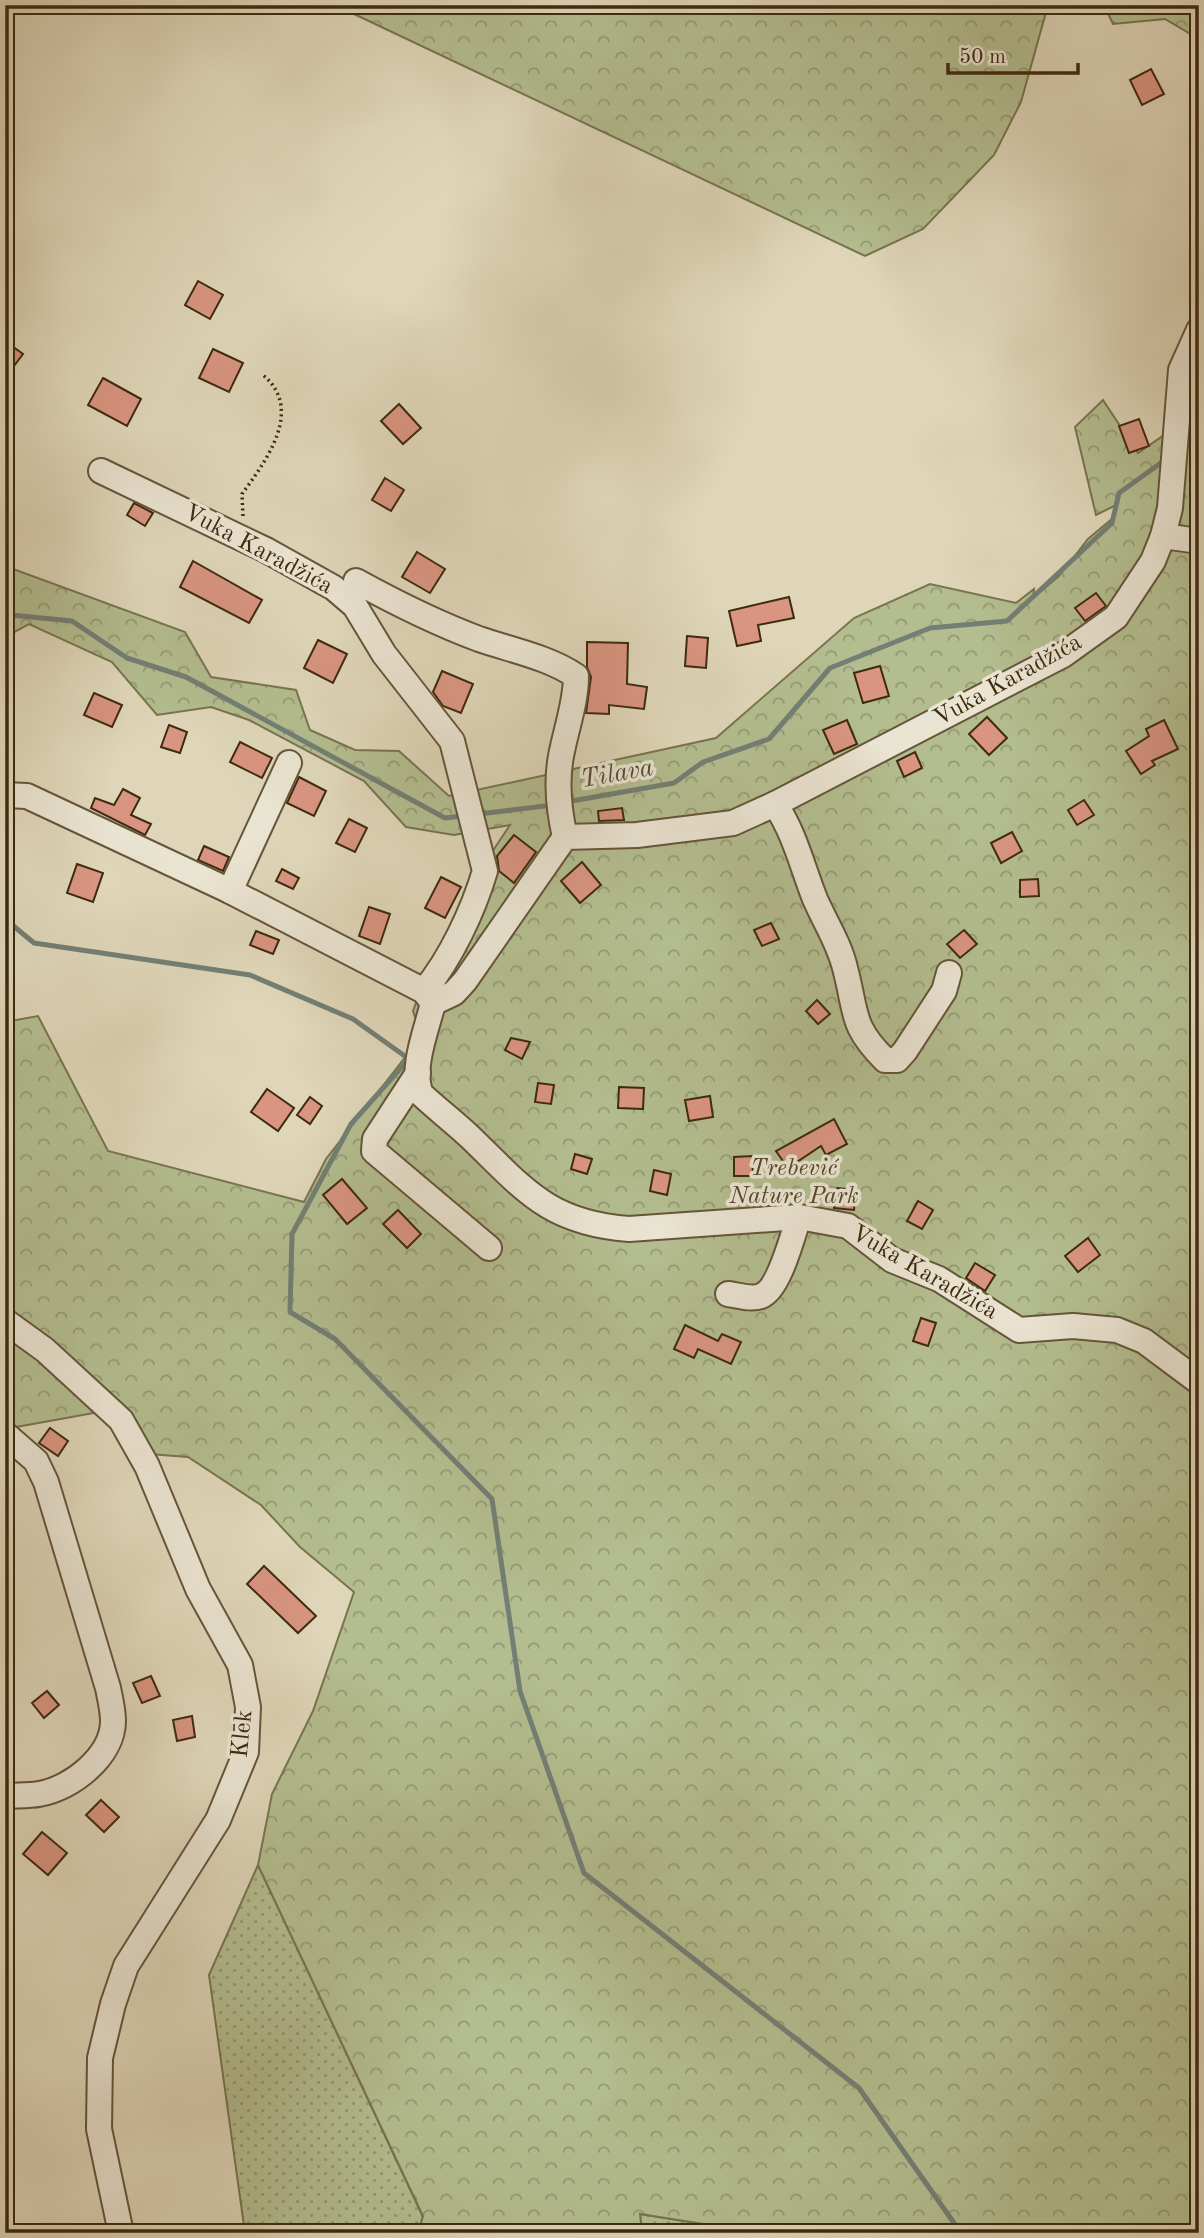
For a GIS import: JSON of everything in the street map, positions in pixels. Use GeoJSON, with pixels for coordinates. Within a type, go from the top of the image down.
{"type":"FeatureCollection","features":[{"type":"Feature","properties":{"kind":"street","name":"Vuka Karadžića"},"geometry":{"type":"LineString","coordinates":[[356,581],[407,609],[478,638],[563,667],[576,676],[576,692],[560,759],[559,801],[565,837],[637,835],[733,823],[775,804],[1063,655],[1116,617],[1153,561],[1163,536],[1170,508],[1181,370],[1199,330]]}},
{"type":"Feature","properties":{"kind":"street","name":"Vuka Karadžića"},"geometry":{"type":"LineString","coordinates":[[101,471],[265,550],[334,588],[355,606],[384,654],[452,741],[485,871],[480,890],[428,997]]}},
{"type":"Feature","properties":{"kind":"street"},"geometry":{"type":"LineString","coordinates":[[1163,536],[1199,541]]}},
{"type":"Feature","properties":{"kind":"street"},"geometry":{"type":"LineString","coordinates":[[230,891],[289,763]]}},
{"type":"Feature","properties":{"kind":"street"},"geometry":{"type":"LineString","coordinates":[[6,794],[27,796],[230,891],[428,997],[454,993],[465,981],[565,837]]}},
{"type":"Feature","properties":{"kind":"street"},"geometry":{"type":"LineString","coordinates":[[775,804],[789,825],[816,899],[836,939],[846,969],[855,1020],[866,1041],[886,1060],[897,1060],[905,1051],[944,991],[949,973]]}},
{"type":"Feature","properties":{"kind":"street"},"geometry":{"type":"LineString","coordinates":[[428,997],[418,1073],[375,1139],[374,1151],[489,1248]]}},
{"type":"Feature","properties":{"kind":"street","name":"Vuka Karadžića"},"geometry":{"type":"LineString","coordinates":[[418,1073],[417,1085],[421,1094],[470,1137],[502,1172],[529,1195],[575,1219],[605,1227],[629,1229],[799,1217],[848,1226],[892,1260],[939,1279],[1019,1330],[1073,1326],[1117,1330],[1144,1341],[1199,1382]]}},
{"type":"Feature","properties":{"kind":"street"},"geometry":{"type":"LineString","coordinates":[[727,1294],[758,1298],[766,1294],[787,1253],[799,1217]]}},
{"type":"Feature","properties":{"kind":"street","name":"Klek"},"geometry":{"type":"LineString","coordinates":[[5,1321],[45,1350],[121,1420],[147,1466],[198,1589],[240,1665],[248,1707],[246,1752],[218,1820],[126,1966],[113,2004],[100,2058],[99,2129],[121,2233]]}},
{"type":"Feature","properties":{"kind":"street"},"geometry":{"type":"LineString","coordinates":[[5,1434],[36,1461],[46,1482],[108,1688],[113,1722],[108,1744],[92,1765],[71,1780],[41,1794],[5,1796]]}},
{"type":"Feature","properties":{"kind":"path"},"geometry":{"type":"LineString","coordinates":[[246,523],[242,512],[242,494],[269,458],[281,421],[277,397],[270,381],[263,375]]}},
{"type":"Feature","properties":{"kind":"green space"},"geometry":{"type":"Polygon","coordinates":[[[335,5],[1048,5],[1021,102],[994,155],[923,229],[865,256],[335,5]]]}},
{"type":"Feature","properties":{"kind":"green space"},"geometry":{"type":"Polygon","coordinates":[[[1104,5],[1199,5],[1199,39],[1165,19],[1113,24],[1104,5]]]}},
{"type":"Feature","properties":{"kind":"green space","name":"Trebević Nature Park"},"geometry":{"type":"Polygon","coordinates":[[[1103,400],[1138,453],[1199,411],[1199,2233],[730,2233],[728,2228],[640,2214],[642,2233],[418,2233],[423,2216],[258,1865],[272,1794],[313,1711],[354,1592],[300,1547],[261,1505],[188,1457],[136,1453],[99,1412],[5,1429],[5,1022],[38,1016],[108,1151],[304,1202],[326,1159],[406,1056],[417,1023],[413,1011],[417,1000],[478,873],[510,825],[454,835],[406,827],[364,781],[249,720],[211,707],[157,715],[112,662],[29,624],[5,637],[5,556],[13,569],[185,632],[211,677],[296,690],[310,730],[355,750],[399,751],[449,796],[716,738],[854,618],[930,584],[1016,603],[1034,589],[1033,598],[1059,576],[1088,539],[1113,518],[1116,505],[1096,515],[1075,427],[1103,400]]]}},
{"type":"Feature","properties":{"kind":"green space"},"geometry":{"type":"Polygon","coordinates":[[[258,1865],[423,2217],[418,2233],[245,2233],[209,1975],[258,1865]]]}},
{"type":"Feature","properties":{"kind":"green space"},"geometry":{"type":"Polygon","coordinates":[[[640,2214],[728,2228],[730,2233],[642,2233],[640,2214]]]}},
{"type":"Feature","properties":{"kind":"building"},"geometry":{"type":"Polygon","coordinates":[[[1151,69],[1164,94],[1142,105],[1130,80],[1151,69]]]}},
{"type":"Feature","properties":{"kind":"building"},"geometry":{"type":"Polygon","coordinates":[[[198,281],[223,295],[210,319],[185,305],[198,281]]]}},
{"type":"Feature","properties":{"kind":"building"},"geometry":{"type":"Polygon","coordinates":[[[5,341],[23,354],[5,378],[5,341]]]}},
{"type":"Feature","properties":{"kind":"building"},"geometry":{"type":"Polygon","coordinates":[[[213,349],[243,363],[229,392],[199,378],[213,349]]]}},
{"type":"Feature","properties":{"kind":"building"},"geometry":{"type":"Polygon","coordinates":[[[103,378],[141,399],[127,426],[88,405],[103,378]]]}},
{"type":"Feature","properties":{"kind":"building"},"geometry":{"type":"Polygon","coordinates":[[[399,404],[421,428],[403,444],[381,421],[399,404]]]}},
{"type":"Feature","properties":{"kind":"building"},"geometry":{"type":"Polygon","coordinates":[[[1139,419],[1149,446],[1129,453],[1119,426],[1139,419]]]}},
{"type":"Feature","properties":{"kind":"building"},"geometry":{"type":"Polygon","coordinates":[[[385,478],[404,490],[391,511],[372,500],[385,478]]]}},
{"type":"Feature","properties":{"kind":"building"},"geometry":{"type":"Polygon","coordinates":[[[134,503],[153,513],[145,526],[127,515],[134,503]]]}},
{"type":"Feature","properties":{"kind":"building"},"geometry":{"type":"Polygon","coordinates":[[[417,552],[445,569],[430,593],[402,577],[417,552]]]}},
{"type":"Feature","properties":{"kind":"building"},"geometry":{"type":"Polygon","coordinates":[[[193,561],[262,600],[249,623],[180,587],[193,561]]]}},
{"type":"Feature","properties":{"kind":"building"},"geometry":{"type":"Polygon","coordinates":[[[1096,593],[1106,606],[1085,621],[1075,608],[1096,593]]]}},
{"type":"Feature","properties":{"kind":"building"},"geometry":{"type":"Polygon","coordinates":[[[789,597],[794,618],[758,625],[761,641],[737,646],[729,611],[789,597]]]}},
{"type":"Feature","properties":{"kind":"building"},"geometry":{"type":"Polygon","coordinates":[[[687,636],[708,638],[706,668],[685,666],[687,636]]]}},
{"type":"Feature","properties":{"kind":"building"},"geometry":{"type":"Polygon","coordinates":[[[318,640],[347,654],[333,683],[304,668],[318,640]]]}},
{"type":"Feature","properties":{"kind":"building"},"geometry":{"type":"Polygon","coordinates":[[[587,642],[628,643],[627,684],[647,687],[644,709],[609,705],[609,714],[586,713],[591,677],[587,667],[587,642]]]}},
{"type":"Feature","properties":{"kind":"building"},"geometry":{"type":"Polygon","coordinates":[[[880,666],[889,696],[863,703],[854,673],[880,666]]]}},
{"type":"Feature","properties":{"kind":"building"},"geometry":{"type":"Polygon","coordinates":[[[442,671],[473,684],[461,713],[443,706],[433,692],[442,671]]]}},
{"type":"Feature","properties":{"kind":"building"},"geometry":{"type":"Polygon","coordinates":[[[94,693],[122,705],[112,727],[84,715],[94,693]]]}},
{"type":"Feature","properties":{"kind":"building"},"geometry":{"type":"Polygon","coordinates":[[[987,717],[1007,738],[989,755],[969,734],[987,717]]]}},
{"type":"Feature","properties":{"kind":"building"},"geometry":{"type":"Polygon","coordinates":[[[847,720],[857,744],[834,754],[823,730],[847,720]]]}},
{"type":"Feature","properties":{"kind":"building"},"geometry":{"type":"Polygon","coordinates":[[[1164,720],[1178,749],[1152,761],[1155,765],[1141,774],[1126,751],[1149,736],[1146,729],[1164,720]]]}},
{"type":"Feature","properties":{"kind":"building"},"geometry":{"type":"Polygon","coordinates":[[[169,725],[187,732],[180,753],[161,747],[169,725]]]}},
{"type":"Feature","properties":{"kind":"building"},"geometry":{"type":"Polygon","coordinates":[[[240,742],[272,758],[262,778],[230,762],[240,742]]]}},
{"type":"Feature","properties":{"kind":"building"},"geometry":{"type":"Polygon","coordinates":[[[915,752],[922,768],[904,777],[897,761],[915,752]]]}},
{"type":"Feature","properties":{"kind":"building"},"geometry":{"type":"Polygon","coordinates":[[[299,777],[326,791],[314,816],[287,803],[299,777]]]}},
{"type":"Feature","properties":{"kind":"building"},"geometry":{"type":"Polygon","coordinates":[[[123,789],[140,798],[131,815],[151,824],[145,835],[91,808],[95,798],[114,805],[123,789]]]}},
{"type":"Feature","properties":{"kind":"building"},"geometry":{"type":"Polygon","coordinates":[[[1084,800],[1094,815],[1077,825],[1068,810],[1084,800]]]}},
{"type":"Feature","properties":{"kind":"building"},"geometry":{"type":"Polygon","coordinates":[[[622,808],[624,820],[599,821],[598,811],[622,808]]]}},
{"type":"Feature","properties":{"kind":"building"},"geometry":{"type":"Polygon","coordinates":[[[349,819],[367,828],[355,852],[336,843],[349,819]]]}},
{"type":"Feature","properties":{"kind":"building"},"geometry":{"type":"Polygon","coordinates":[[[1012,832],[1022,851],[1001,863],[991,843],[1012,832]]]}},
{"type":"Feature","properties":{"kind":"building"},"geometry":{"type":"Polygon","coordinates":[[[514,835],[536,852],[514,883],[499,871],[497,856],[514,835]]]}},
{"type":"Feature","properties":{"kind":"building"},"geometry":{"type":"Polygon","coordinates":[[[204,846],[229,857],[223,871],[198,860],[204,846]]]}},
{"type":"Feature","properties":{"kind":"building"},"geometry":{"type":"Polygon","coordinates":[[[582,862],[601,885],[580,903],[561,881],[582,862]]]}},
{"type":"Feature","properties":{"kind":"building"},"geometry":{"type":"Polygon","coordinates":[[[77,864],[103,873],[93,902],[67,893],[77,864]]]}},
{"type":"Feature","properties":{"kind":"building"},"geometry":{"type":"Polygon","coordinates":[[[282,869],[299,878],[293,889],[276,881],[282,869]]]}},
{"type":"Feature","properties":{"kind":"building"},"geometry":{"type":"Polygon","coordinates":[[[441,877],[461,887],[445,918],[425,908],[441,877]]]}},
{"type":"Feature","properties":{"kind":"building"},"geometry":{"type":"Polygon","coordinates":[[[1038,879],[1039,896],[1020,897],[1020,880],[1038,879]]]}},
{"type":"Feature","properties":{"kind":"building"},"geometry":{"type":"Polygon","coordinates":[[[369,907],[390,914],[380,944],[359,936],[369,907]]]}},
{"type":"Feature","properties":{"kind":"building"},"geometry":{"type":"Polygon","coordinates":[[[771,923],[779,939],[762,946],[754,930],[771,923]]]}},
{"type":"Feature","properties":{"kind":"building"},"geometry":{"type":"Polygon","coordinates":[[[964,930],[977,944],[960,958],[947,944],[964,930]]]}},
{"type":"Feature","properties":{"kind":"building"},"geometry":{"type":"Polygon","coordinates":[[[256,931],[279,940],[273,954],[250,945],[256,931]]]}},
{"type":"Feature","properties":{"kind":"building"},"geometry":{"type":"Polygon","coordinates":[[[817,1000],[830,1014],[818,1024],[806,1011],[817,1000]]]}},
{"type":"Feature","properties":{"kind":"building"},"geometry":{"type":"Polygon","coordinates":[[[511,1038],[530,1042],[522,1059],[505,1050],[511,1038]]]}},
{"type":"Feature","properties":{"kind":"building"},"geometry":{"type":"Polygon","coordinates":[[[538,1083],[554,1085],[551,1104],[535,1102],[538,1083]]]}},
{"type":"Feature","properties":{"kind":"building"},"geometry":{"type":"Polygon","coordinates":[[[619,1087],[644,1088],[643,1109],[618,1108],[619,1087]]]}},
{"type":"Feature","properties":{"kind":"building"},"geometry":{"type":"Polygon","coordinates":[[[267,1089],[294,1108],[278,1131],[251,1112],[267,1089]]]}},
{"type":"Feature","properties":{"kind":"building"},"geometry":{"type":"Polygon","coordinates":[[[710,1096],[713,1117],[689,1121],[685,1100],[710,1096]]]}},
{"type":"Feature","properties":{"kind":"building"},"geometry":{"type":"Polygon","coordinates":[[[310,1097],[322,1106],[310,1124],[297,1115],[310,1097]]]}},
{"type":"Feature","properties":{"kind":"building"},"geometry":{"type":"Polygon","coordinates":[[[834,1119],[847,1144],[826,1155],[821,1146],[788,1168],[776,1151],[834,1119]]]}},
{"type":"Feature","properties":{"kind":"building"},"geometry":{"type":"Polygon","coordinates":[[[575,1154],[592,1159],[587,1174],[571,1169],[575,1154]]]}},
{"type":"Feature","properties":{"kind":"building"},"geometry":{"type":"Polygon","coordinates":[[[752,1156],[753,1176],[734,1176],[734,1157],[752,1156]]]}},
{"type":"Feature","properties":{"kind":"building"},"geometry":{"type":"Polygon","coordinates":[[[654,1170],[671,1174],[667,1195],[650,1191],[654,1170]]]}},
{"type":"Feature","properties":{"kind":"building"},"geometry":{"type":"Polygon","coordinates":[[[342,1179],[367,1208],[347,1224],[323,1195],[342,1179]]]}},
{"type":"Feature","properties":{"kind":"building"},"geometry":{"type":"Polygon","coordinates":[[[837,1188],[856,1190],[854,1210],[834,1208],[837,1188]]]}},
{"type":"Feature","properties":{"kind":"building"},"geometry":{"type":"Polygon","coordinates":[[[918,1201],[933,1210],[922,1229],[907,1221],[918,1201]]]}},
{"type":"Feature","properties":{"kind":"building"},"geometry":{"type":"Polygon","coordinates":[[[398,1210],[421,1234],[407,1248],[383,1224],[398,1210]]]}},
{"type":"Feature","properties":{"kind":"building"},"geometry":{"type":"Polygon","coordinates":[[[1088,1238],[1100,1255],[1078,1272],[1065,1256],[1088,1238]]]}},
{"type":"Feature","properties":{"kind":"building"},"geometry":{"type":"Polygon","coordinates":[[[975,1263],[995,1275],[985,1291],[966,1278],[975,1263]]]}},
{"type":"Feature","properties":{"kind":"building"},"geometry":{"type":"Polygon","coordinates":[[[921,1318],[936,1323],[928,1346],[913,1341],[921,1318]]]}},
{"type":"Feature","properties":{"kind":"building"},"geometry":{"type":"Polygon","coordinates":[[[685,1325],[718,1341],[722,1334],[741,1342],[731,1364],[698,1349],[694,1358],[674,1349],[685,1325]]]}},
{"type":"Feature","properties":{"kind":"building"},"geometry":{"type":"Polygon","coordinates":[[[50,1428],[68,1441],[58,1456],[39,1443],[50,1428]]]}},
{"type":"Feature","properties":{"kind":"building"},"geometry":{"type":"Polygon","coordinates":[[[264,1566],[316,1616],[298,1633],[247,1584],[264,1566]]]}},
{"type":"Feature","properties":{"kind":"building"},"geometry":{"type":"Polygon","coordinates":[[[151,1676],[160,1696],[142,1703],[133,1683],[151,1676]]]}},
{"type":"Feature","properties":{"kind":"building"},"geometry":{"type":"Polygon","coordinates":[[[47,1691],[59,1705],[44,1718],[32,1703],[47,1691]]]}},
{"type":"Feature","properties":{"kind":"building"},"geometry":{"type":"Polygon","coordinates":[[[192,1716],[195,1737],[177,1741],[173,1720],[192,1716]]]}},
{"type":"Feature","properties":{"kind":"building"},"geometry":{"type":"Polygon","coordinates":[[[101,1800],[119,1817],[104,1832],[86,1815],[101,1800]]]}},
{"type":"Feature","properties":{"kind":"building"},"geometry":{"type":"Polygon","coordinates":[[[42,1832],[67,1853],[48,1875],[23,1854],[42,1832]]]}},
{"type":"Feature","properties":{"kind":"waterway","name":"Tilava"},"geometry":{"type":"LineString","coordinates":[[1184,446],[1199,436]]}},
{"type":"Feature","properties":{"kind":"waterway","name":"Tilava"},"geometry":{"type":"LineString","coordinates":[[566,802],[674,783],[703,762],[769,739],[830,668],[930,628],[1007,621],[1112,523],[1119,493],[1165,460]]}},
{"type":"Feature","properties":{"kind":"waterway","name":"Tilava"},"geometry":{"type":"LineString","coordinates":[[5,620],[11,615],[72,621],[127,658],[186,677],[445,818],[462,816]]}},
{"type":"Feature","properties":{"kind":"waterway","name":"Tilava"},"geometry":{"type":"LineString","coordinates":[[479,814],[553,805]]}},
{"type":"Feature","properties":{"kind":"waterway"},"geometry":{"type":"LineString","coordinates":[[5,919],[34,943],[250,975],[353,1019],[409,1059],[351,1124],[292,1234],[290,1312],[335,1339],[492,1499],[520,1691],[584,1873],[859,2088],[961,2233]]}}]}
